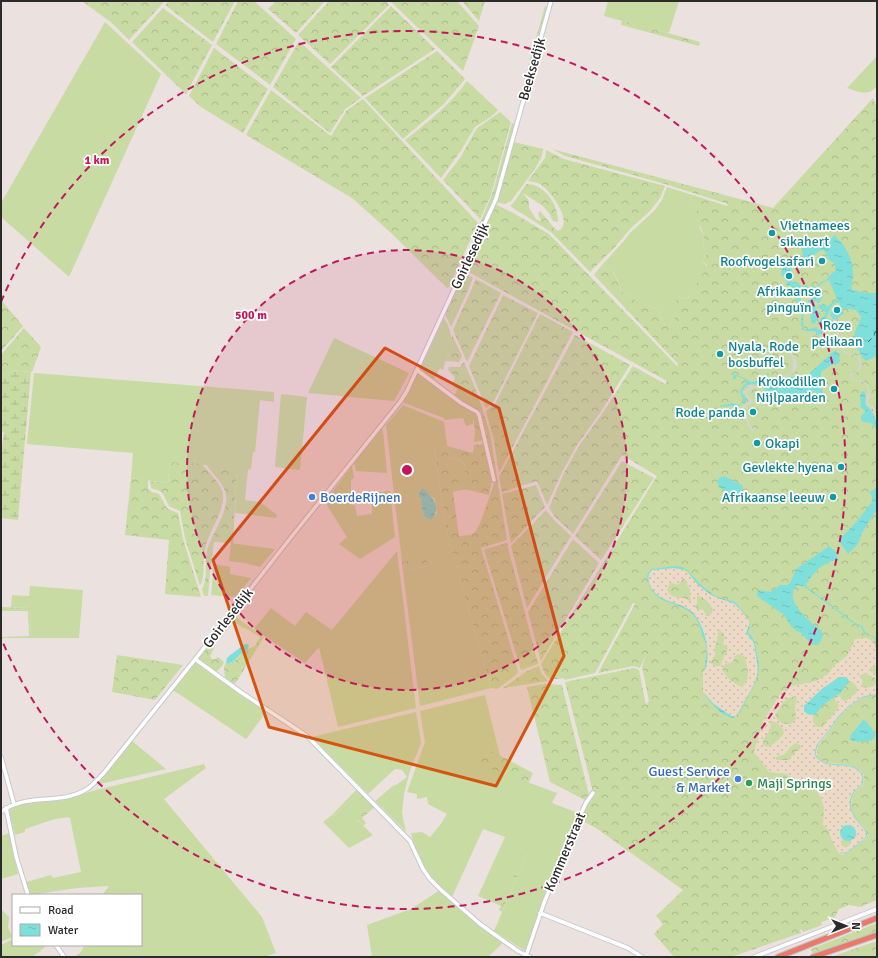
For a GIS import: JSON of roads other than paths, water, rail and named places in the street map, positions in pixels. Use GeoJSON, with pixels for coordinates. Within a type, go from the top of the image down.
{"type":"FeatureCollection","features":[{"type":"Feature","properties":{"kind":"highway"},"geometry":{"type":"LineString","coordinates":[[778,957],[877,918]]}},
{"type":"Feature","properties":{"kind":"highway"},"geometry":{"type":"LineString","coordinates":[[813,957],[877,935]]}},
{"type":"Feature","properties":{"kind":"street","name":"Beeksedijk"},"geometry":{"type":"LineString","coordinates":[[513,138],[551,1]]}},
{"type":"Feature","properties":{"kind":"street","name":"Goirlesedijk"},"geometry":{"type":"LineString","coordinates":[[1,812],[14,804],[72,796],[88,788],[103,774],[400,402],[407,392],[496,199],[513,138]]}},
{"type":"Feature","properties":{"kind":"street"},"geometry":{"type":"LineString","coordinates":[[417,370],[461,403],[477,412],[479,415],[494,480]]}},
{"type":"Feature","properties":{"kind":"street"},"geometry":{"type":"LineString","coordinates":[[195,659],[242,693],[307,736],[410,841],[423,869],[430,879],[480,924],[527,956]]}},
{"type":"Feature","properties":{"kind":"street"},"geometry":{"type":"LineString","coordinates":[[1,757],[14,804]]}},
{"type":"Feature","properties":{"kind":"street","name":"Kommerstraat"},"geometry":{"type":"LineString","coordinates":[[527,956],[540,912],[578,820],[586,803],[593,793]]}},
{"type":"Feature","properties":{"kind":"street"},"geometry":{"type":"LineString","coordinates":[[6,808],[16,856],[28,894]]}},
{"type":"Feature","properties":{"kind":"street"},"geometry":{"type":"LineString","coordinates":[[754,957],[877,909]]}},
{"type":"Feature","properties":{"kind":"street"},"geometry":{"type":"LineString","coordinates":[[540,912],[628,948],[642,957]]}},
{"type":"Feature","properties":{"kind":"street"},"geometry":{"type":"LineString","coordinates":[[57,946],[64,957]]}},
{"type":"Feature","properties":{"kind":"water"},"geometry":{"type":"Polygon","coordinates":[[[836,235],[849,255],[851,261],[853,272],[852,290],[866,293],[877,293],[877,356],[866,361],[859,352],[855,339],[855,332],[861,317],[856,310],[842,308],[844,313],[835,320],[830,315],[834,306],[841,307],[839,302],[836,303],[831,308],[826,318],[833,321],[821,334],[816,336],[815,331],[805,331],[801,325],[802,309],[799,307],[791,286],[786,286],[787,281],[781,273],[783,265],[794,264],[790,273],[791,281],[794,284],[795,282],[799,283],[801,287],[808,285],[804,291],[800,291],[801,304],[804,309],[804,329],[817,327],[818,330],[823,328],[826,324],[825,323],[819,325],[817,324],[826,312],[817,306],[824,304],[827,307],[837,299],[829,280],[821,284],[818,288],[822,293],[821,300],[820,302],[817,302],[815,300],[814,302],[816,309],[820,313],[816,322],[813,324],[811,322],[807,304],[808,301],[814,298],[809,296],[808,293],[814,284],[814,287],[817,287],[836,270],[834,263],[828,259],[823,250],[808,259],[805,259],[802,249],[812,239],[820,238],[827,240],[836,235]]]}},
{"type":"Feature","properties":{"kind":"water"},"geometry":{"type":"Polygon","coordinates":[[[835,350],[840,355],[840,361],[838,364],[831,365],[821,372],[821,388],[827,401],[823,403],[815,391],[800,397],[779,394],[771,395],[765,392],[765,386],[783,378],[798,376],[802,380],[835,350]]]}},
{"type":"Feature","properties":{"kind":"water"},"geometry":{"type":"Polygon","coordinates":[[[767,373],[769,374],[767,381],[759,384],[747,385],[743,389],[742,393],[746,398],[746,402],[737,407],[720,407],[732,403],[739,405],[744,401],[740,391],[747,382],[736,376],[736,379],[733,379],[734,374],[751,382],[765,379],[767,377],[767,373]]]}},
{"type":"Feature","properties":{"kind":"water"},"geometry":{"type":"Polygon","coordinates":[[[862,391],[865,392],[866,405],[874,416],[877,430],[871,423],[863,422],[861,420],[861,416],[865,412],[865,410],[861,408],[860,395],[862,391]]]}},
{"type":"Feature","properties":{"kind":"water"},"geometry":{"type":"Polygon","coordinates":[[[724,476],[742,485],[743,487],[739,494],[733,495],[719,487],[717,482],[720,477],[724,476]]]}},
{"type":"Feature","properties":{"kind":"water"},"geometry":{"type":"Polygon","coordinates":[[[877,487],[877,509],[862,533],[858,544],[848,554],[838,540],[848,531],[869,506],[873,500],[870,492],[877,487]]]}},
{"type":"Feature","properties":{"kind":"water"},"geometry":{"type":"Polygon","coordinates":[[[421,489],[424,489],[431,496],[435,503],[436,511],[432,520],[424,516],[421,497],[418,497],[421,489]]]}},
{"type":"Feature","properties":{"kind":"water"},"geometry":{"type":"Polygon","coordinates":[[[829,546],[834,550],[839,560],[829,562],[819,568],[806,583],[807,587],[855,623],[862,626],[866,633],[875,637],[877,641],[872,636],[864,633],[861,627],[853,623],[805,587],[798,585],[794,591],[793,597],[795,603],[804,616],[821,630],[822,633],[822,639],[820,642],[816,645],[811,644],[801,633],[791,626],[784,615],[757,596],[759,590],[771,592],[780,585],[787,585],[790,583],[796,569],[829,546]]]}},
{"type":"Feature","properties":{"kind":"water"},"geometry":{"type":"Polygon","coordinates":[[[676,566],[682,567],[687,570],[701,585],[715,596],[735,602],[749,620],[735,604],[713,596],[698,585],[686,570],[674,568],[651,571],[648,577],[652,589],[662,598],[685,607],[696,616],[703,631],[707,646],[698,623],[691,613],[679,606],[661,599],[652,590],[647,580],[649,571],[652,569],[676,566]]]}},
{"type":"Feature","properties":{"kind":"water"},"geometry":{"type":"Polygon","coordinates":[[[750,623],[748,631],[755,643],[759,666],[758,678],[740,713],[733,718],[728,717],[712,704],[703,692],[714,704],[731,716],[735,716],[739,713],[757,679],[758,670],[754,643],[746,633],[750,623]]]}},
{"type":"Feature","properties":{"kind":"water"},"geometry":{"type":"Polygon","coordinates":[[[245,644],[248,644],[249,646],[247,651],[228,664],[226,662],[227,658],[245,644]]]}},
{"type":"Feature","properties":{"kind":"water"},"geometry":{"type":"Polygon","coordinates":[[[707,648],[708,657],[707,665],[704,671],[707,648]]]}},
{"type":"Feature","properties":{"kind":"water"},"geometry":{"type":"Polygon","coordinates":[[[839,677],[846,677],[849,682],[840,693],[823,705],[815,715],[807,714],[804,711],[804,706],[822,689],[839,677]]]}},
{"type":"Feature","properties":{"kind":"water"},"geometry":{"type":"Polygon","coordinates":[[[863,720],[867,722],[874,732],[875,737],[867,742],[851,740],[850,736],[863,720]]]}},
{"type":"Feature","properties":{"kind":"water"},"geometry":{"type":"Polygon","coordinates":[[[848,825],[854,827],[856,833],[854,839],[848,841],[842,839],[840,833],[842,827],[848,825]]]}},
{"type":"Feature","properties":{"kind":"waterway"},"geometry":{"type":"LineString","coordinates":[[841,853],[846,853],[866,837],[865,830],[854,815],[850,802],[853,793],[862,784],[863,777],[853,767],[825,763],[819,760],[815,754],[817,745],[838,717],[847,708],[863,697],[873,695]]}},
{"type":"Feature","properties":{"kind":"place","name":"Vietnamees sikahert"},"geometry":{"type":"Point","coordinates":[772,233]}},
{"type":"Feature","properties":{"kind":"place","name":"Roofvogelsafari"},"geometry":{"type":"Point","coordinates":[822,261]}},
{"type":"Feature","properties":{"kind":"place","name":"Afrikaanse pinguïn"},"geometry":{"type":"Point","coordinates":[789,276]}},
{"type":"Feature","properties":{"kind":"place","name":"Roze pelikaan"},"geometry":{"type":"Point","coordinates":[837,310]}},
{"type":"Feature","properties":{"kind":"place","name":"Nyala, Rode bosbuffel"},"geometry":{"type":"Point","coordinates":[720,354]}},
{"type":"Feature","properties":{"kind":"place","name":"Krokodillen Nijlpaarden"},"geometry":{"type":"Point","coordinates":[834,389]}},
{"type":"Feature","properties":{"kind":"place","name":"Rode panda"},"geometry":{"type":"Point","coordinates":[753,412]}},
{"type":"Feature","properties":{"kind":"place","name":"Okapi"},"geometry":{"type":"Point","coordinates":[757,443]}},
{"type":"Feature","properties":{"kind":"place","name":"Gevlekte hyena"},"geometry":{"type":"Point","coordinates":[841,467]}},
{"type":"Feature","properties":{"kind":"place","name":"BoerdeRijnen"},"geometry":{"type":"Point","coordinates":[312,497]}},
{"type":"Feature","properties":{"kind":"place","name":"Afrikaanse leeuw"},"geometry":{"type":"Point","coordinates":[833,497]}},
{"type":"Feature","properties":{"kind":"place","name":"Guest Service & Market"},"geometry":{"type":"Point","coordinates":[738,779]}},
{"type":"Feature","properties":{"kind":"place","name":"Maji Springs"},"geometry":{"type":"Point","coordinates":[749,783]}}]}
